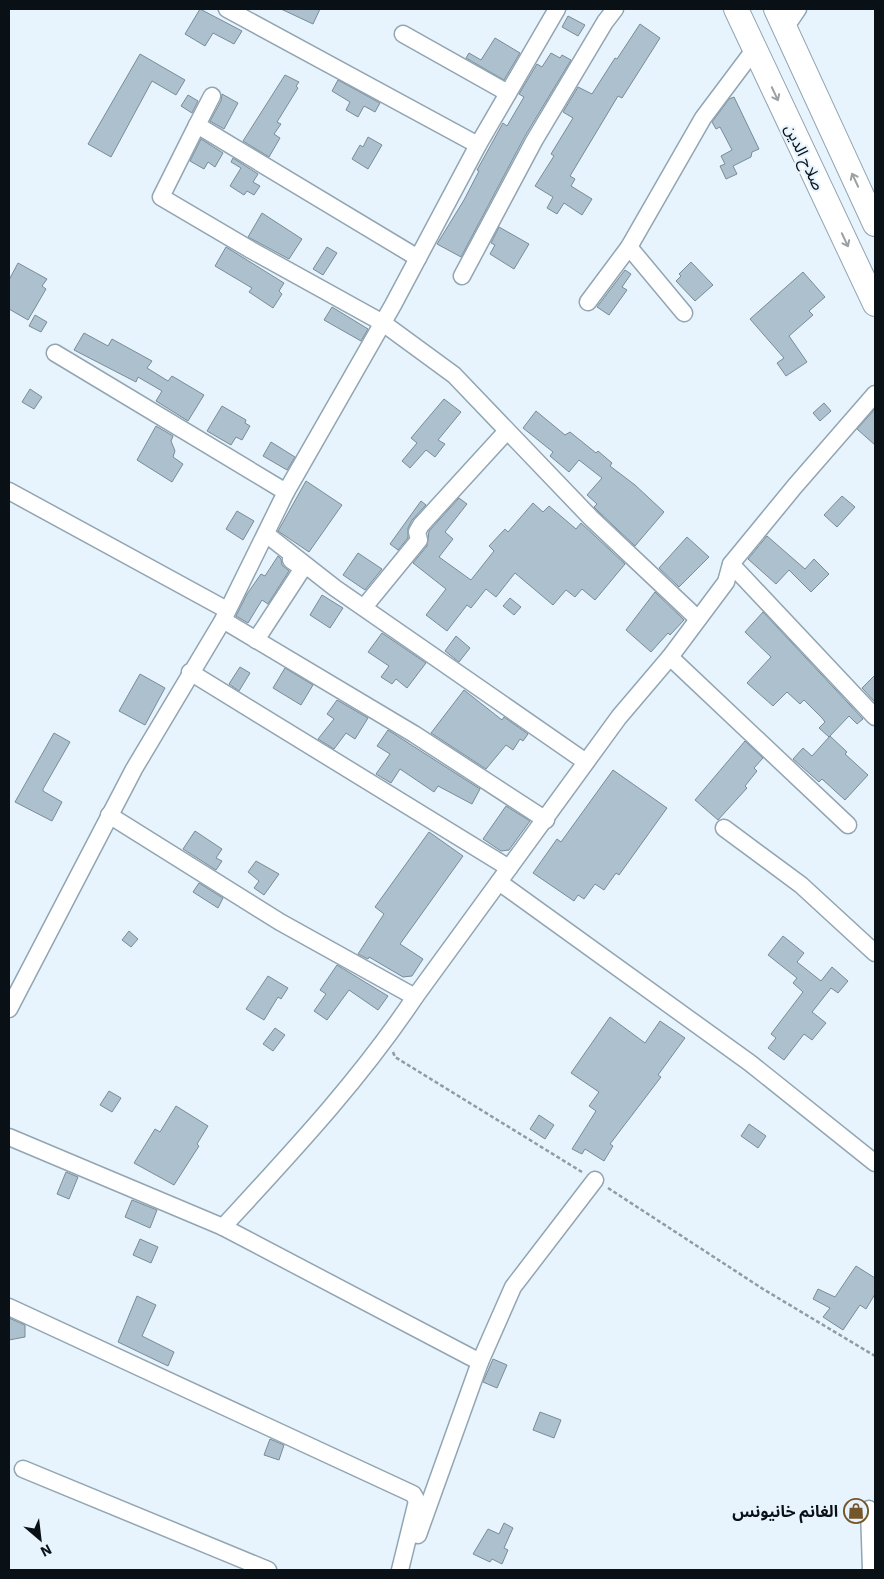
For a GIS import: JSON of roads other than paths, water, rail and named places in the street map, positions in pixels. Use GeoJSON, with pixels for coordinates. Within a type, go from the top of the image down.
{"type":"FeatureCollection","features":[{"type":"Feature","properties":{"kind":"highway","name":"صلاح الدين"},"geometry":{"type":"LineString","coordinates":[[736,9],[875,304]]}},
{"type":"Feature","properties":{"kind":"highway"},"geometry":{"type":"LineString","coordinates":[[780,18],[875,224]]}},
{"type":"Feature","properties":{"kind":"street"},"geometry":{"type":"LineString","coordinates":[[228,9],[478,145]]}},
{"type":"Feature","properties":{"kind":"street"},"geometry":{"type":"LineString","coordinates":[[9,1009],[109,815],[190,672],[225,615],[286,492],[383,323],[478,145],[557,9]]}},
{"type":"Feature","properties":{"kind":"street"},"geometry":{"type":"LineString","coordinates":[[462,276],[534,141],[605,22],[616,9]]}},
{"type":"Feature","properties":{"kind":"street"},"geometry":{"type":"LineString","coordinates":[[780,18],[798,9]]}},
{"type":"Feature","properties":{"kind":"street"},"geometry":{"type":"LineString","coordinates":[[403,34],[508,94]]}},
{"type":"Feature","properties":{"kind":"street"},"geometry":{"type":"LineString","coordinates":[[588,302],[629,247],[703,118],[754,50]]}},
{"type":"Feature","properties":{"kind":"street"},"geometry":{"type":"LineString","coordinates":[[212,96],[161,197],[251,250],[383,323],[454,375],[506,432],[591,518],[698,619]]}},
{"type":"Feature","properties":{"kind":"street"},"geometry":{"type":"LineString","coordinates":[[197,125],[418,258]]}},
{"type":"Feature","properties":{"kind":"street"},"geometry":{"type":"LineString","coordinates":[[629,247],[684,313]]}},
{"type":"Feature","properties":{"kind":"street"},"geometry":{"type":"LineString","coordinates":[[55,353],[286,492]]}},
{"type":"Feature","properties":{"kind":"street"},"geometry":{"type":"LineString","coordinates":[[223,1227],[336,1104],[386,1040],[415,997],[546,820],[586,762],[619,718],[670,657],[726,582],[732,564],[795,486],[875,394]]}},
{"type":"Feature","properties":{"kind":"street"},"geometry":{"type":"LineString","coordinates":[[365,606],[419,540],[417,532],[422,525],[506,432]]}},
{"type":"Feature","properties":{"kind":"street"},"geometry":{"type":"LineString","coordinates":[[9,491],[225,615],[256,640],[414,734],[546,820]]}},
{"type":"Feature","properties":{"kind":"street"},"geometry":{"type":"LineString","coordinates":[[264,537],[586,762]]}},
{"type":"Feature","properties":{"kind":"street"},"geometry":{"type":"LineString","coordinates":[[256,640],[303,568],[264,537]]}},
{"type":"Feature","properties":{"kind":"street"},"geometry":{"type":"LineString","coordinates":[[732,564],[875,717]]}},
{"type":"Feature","properties":{"kind":"street"},"geometry":{"type":"LineString","coordinates":[[670,657],[848,825]]}},
{"type":"Feature","properties":{"kind":"street"},"geometry":{"type":"LineString","coordinates":[[190,672],[509,868]]}},
{"type":"Feature","properties":{"kind":"street"},"geometry":{"type":"LineString","coordinates":[[109,815],[280,922],[415,997]]}},
{"type":"Feature","properties":{"kind":"street"},"geometry":{"type":"LineString","coordinates":[[724,828],[801,885],[875,953]]}},
{"type":"Feature","properties":{"kind":"street"},"geometry":{"type":"LineString","coordinates":[[499,882],[750,1063],[875,1163]]}},
{"type":"Feature","properties":{"kind":"street"},"geometry":{"type":"LineString","coordinates":[[9,1138],[223,1227],[480,1362]]}},
{"type":"Feature","properties":{"kind":"street"},"geometry":{"type":"LineString","coordinates":[[405,1570],[480,1362],[513,1287],[596,1180]]}},
{"type":"Feature","properties":{"kind":"street"},"geometry":{"type":"LineString","coordinates":[[9,1307],[413,1494],[417,1501],[400,1570]]}},
{"type":"Feature","properties":{"kind":"street"},"geometry":{"type":"LineString","coordinates":[[24,1469],[268,1570]]}},
{"type":"Feature","properties":{"kind":"street"},"geometry":{"type":"LineString","coordinates":[[869,1509],[871,1570]]}},
{"type":"Feature","properties":{"kind":"place","name":"الغانم خانيونس"},"geometry":{"type":"Point","coordinates":[856,1511]}}]}
